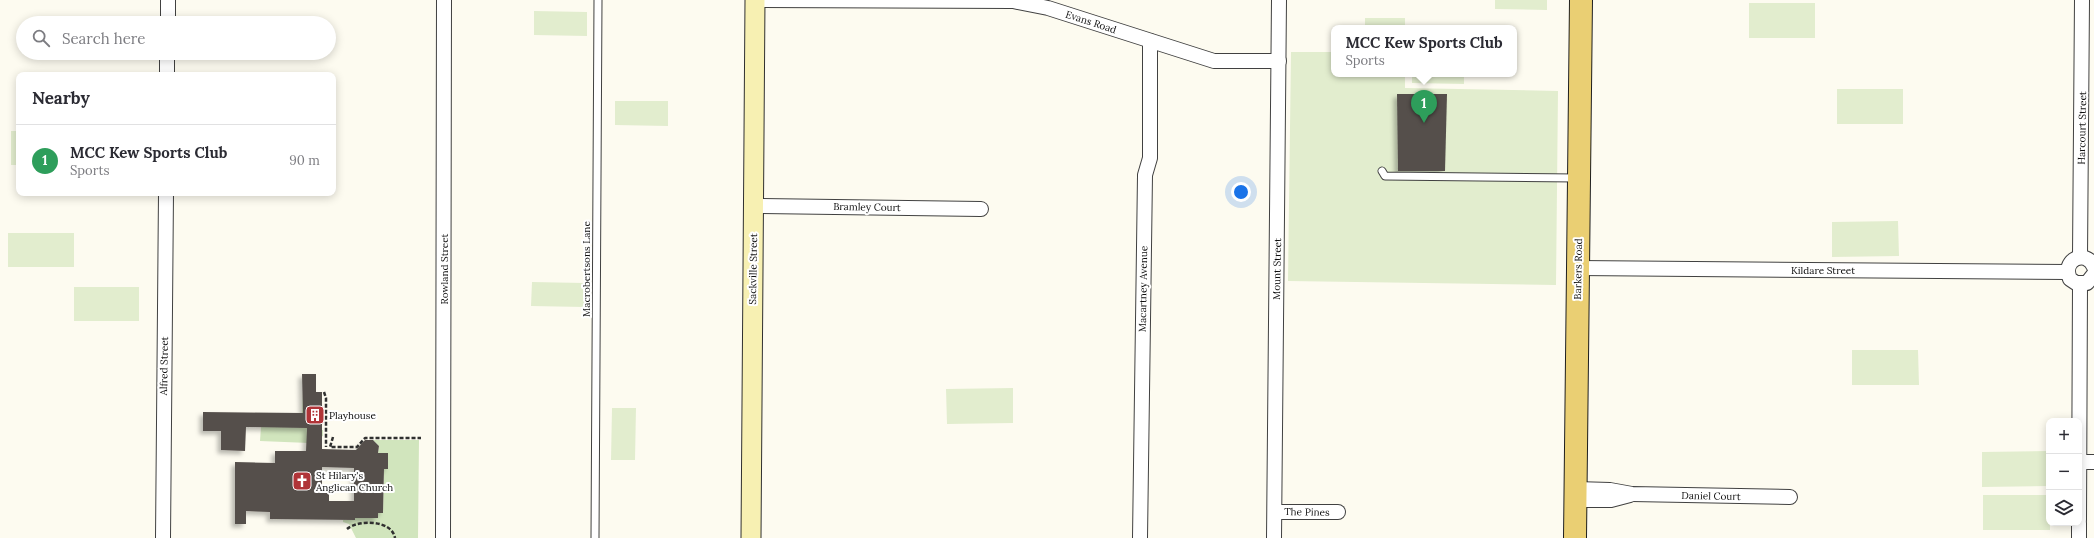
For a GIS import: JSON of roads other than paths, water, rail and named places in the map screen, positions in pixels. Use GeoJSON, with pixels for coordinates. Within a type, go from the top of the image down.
{"type":"FeatureCollection","features":[{"type":"Feature","properties":{"kind":"main road","name":"Barkers Road"},"geometry":{"type":"LineString","coordinates":[[1575,538],[1581,0]]}},
{"type":"Feature","properties":{"kind":"street"},"geometry":{"type":"LineString","coordinates":[[168,0],[168,16]]}},
{"type":"Feature","properties":{"kind":"street","name":"Rowland Street"},"geometry":{"type":"LineString","coordinates":[[443,538],[444,0]]}},
{"type":"Feature","properties":{"kind":"street","name":"Evans Road"},"geometry":{"type":"LineString","coordinates":[[755,0],[1013,1],[1048,8],[1217,61],[1279,61]]}},
{"type":"Feature","properties":{"kind":"street","name":"Sackville Street"},"geometry":{"type":"LineString","coordinates":[[750,538],[755,0]]}},
{"type":"Feature","properties":{"kind":"street","name":"Mount Street"},"geometry":{"type":"LineString","coordinates":[[1274,538],[1280,0]]}},
{"type":"Feature","properties":{"kind":"street","name":"Harcourt Street"},"geometry":{"type":"LineString","coordinates":[[2080,257],[2088,101],[2082,0]]}},
{"type":"Feature","properties":{"kind":"street","name":"Macartney Avenue"},"geometry":{"type":"LineString","coordinates":[[1140,538],[1145,175],[1150,158],[1150,41]]}},
{"type":"Feature","properties":{"kind":"street"},"geometry":{"type":"LineString","coordinates":[[167,60],[167,72]]}},
{"type":"Feature","properties":{"kind":"street","name":"Alfred Street"},"geometry":{"type":"LineString","coordinates":[[163,538],[166,196]]}},
{"type":"Feature","properties":{"kind":"street","name":"Bramley Court"},"geometry":{"type":"LineString","coordinates":[[754,206],[980,209]]}},
{"type":"Feature","properties":{"kind":"street"},"geometry":{"type":"LineString","coordinates":[[2094,266],[2087,258],[2080,257],[2070,262],[2067,272],[2070,279],[2080,284],[2087,283],[2094,274]]}},
{"type":"Feature","properties":{"kind":"street","name":"Kildare Street"},"geometry":{"type":"LineString","coordinates":[[1578,268],[2067,272]]}},
{"type":"Feature","properties":{"kind":"street"},"geometry":{"type":"LineString","coordinates":[[2080,284],[2087,462],[2082,498]]}},
{"type":"Feature","properties":{"kind":"street","name":"Daniel Court"},"geometry":{"type":"LineString","coordinates":[[1576,495],[1611,500],[1632,494],[1790,497]]}},
{"type":"Feature","properties":{"kind":"street","name":"The Pines"},"geometry":{"type":"LineString","coordinates":[[1275,512],[1338,512]]}},
{"type":"Feature","properties":{"kind":"street"},"geometry":{"type":"LineString","coordinates":[[2079,526],[2079,538]]}},
{"type":"Feature","properties":{"kind":"lane","name":"Macrobertsons Lane"},"geometry":{"type":"LineString","coordinates":[[595,538],[598,0]]}},
{"type":"Feature","properties":{"kind":"lane"},"geometry":{"type":"LineString","coordinates":[[1382,171],[1385,176],[1579,178]]}},
{"type":"Feature","properties":{"kind":"place","name":"MCC Kew Sports Club"},"geometry":{"type":"Point","coordinates":[1424,123]}},
{"type":"Feature","properties":{"kind":"place","name":"Playhouse"},"geometry":{"type":"Point","coordinates":[315,415]}},
{"type":"Feature","properties":{"kind":"place","name":"St Hilary's Anglican Church"},"geometry":{"type":"Point","coordinates":[302,481]}}]}
